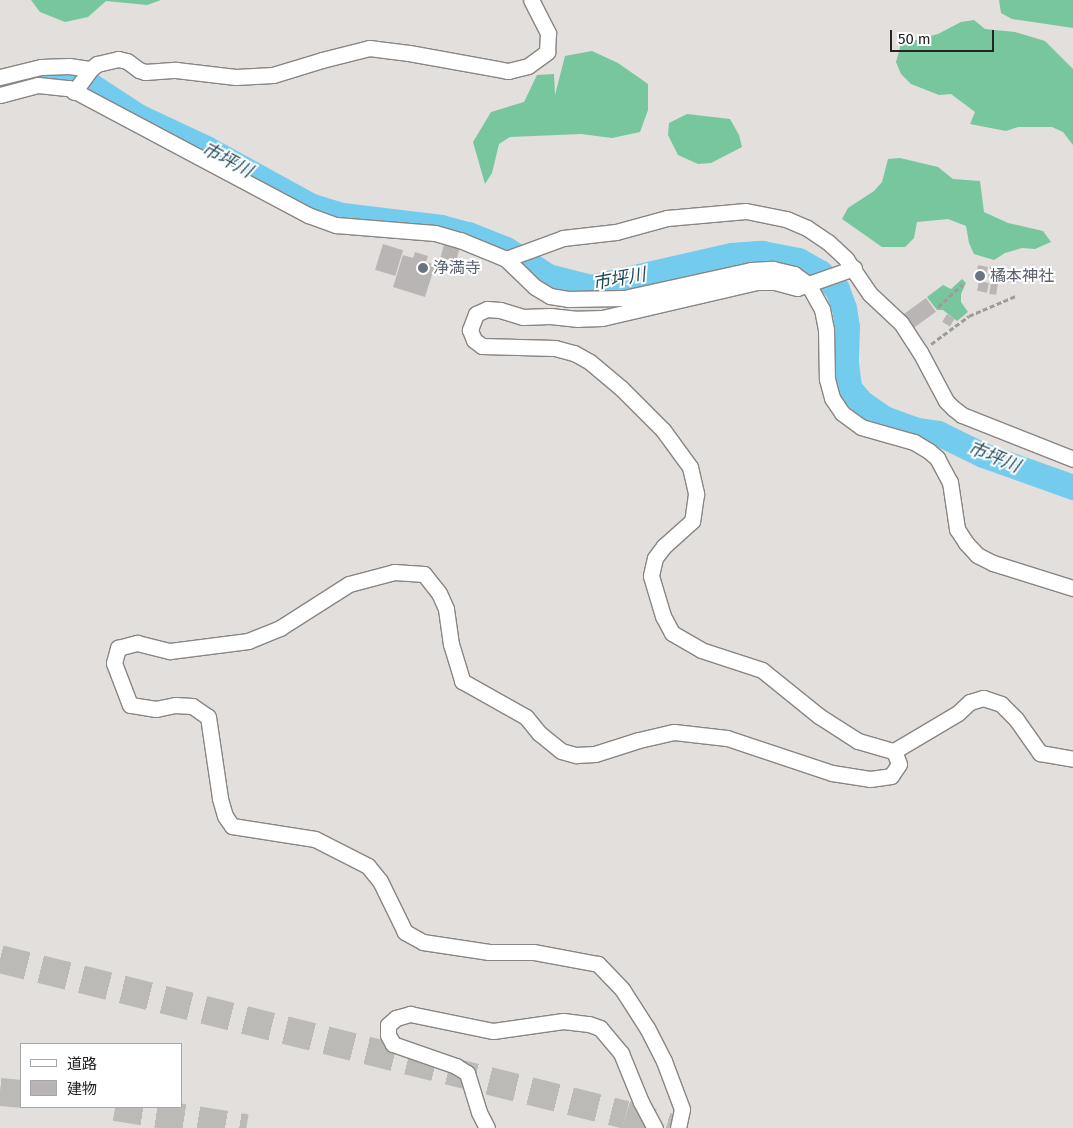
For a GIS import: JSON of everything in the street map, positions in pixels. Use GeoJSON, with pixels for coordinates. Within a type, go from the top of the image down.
{"type":"FeatureCollection","features":[{"type":"Feature","properties":{"kind":"street"},"geometry":{"type":"LineString","coordinates":[[74,92],[91,68],[98,64],[118,59],[127,61],[138,70],[145,72],[189,70],[236,77],[273,75],[369,48],[409,53],[508,71],[528,66],[547,52],[548,33],[531,0]]}},
{"type":"Feature","properties":{"kind":"street"},"geometry":{"type":"LineString","coordinates":[[91,68],[56,66],[5,75],[7,93],[38,85],[53,85],[74,92],[320,220],[354,228],[446,235],[506,258],[542,292],[568,298],[634,296],[763,268],[784,270],[808,284],[817,299],[825,319],[827,379],[832,398],[842,413],[861,427],[914,442],[937,458],[950,482],[957,529],[966,544],[978,555],[993,563],[1073,588]]}},
{"type":"Feature","properties":{"kind":"street"},"geometry":{"type":"LineString","coordinates":[[506,258],[549,242],[575,235],[616,232],[667,218],[746,211],[766,213],[807,228],[828,242],[854,268],[870,294],[902,323],[946,401],[953,408],[962,415],[1073,459]]}},
{"type":"Feature","properties":{"kind":"street"},"geometry":{"type":"LineString","coordinates":[[854,268],[792,288],[774,282],[756,282],[634,312],[589,319],[557,316],[523,317],[486,308],[476,314],[470,330],[474,340],[482,346],[555,348],[574,353],[590,362],[621,388],[663,430],[690,467],[696,494],[692,521],[664,546],[654,558],[650,576],[663,616],[672,633],[701,650],[762,670],[819,716],[858,742],[894,751],[958,713],[970,702],[983,698],[1002,704],[1040,753],[1073,760]]}},
{"type":"Feature","properties":{"kind":"street"},"geometry":{"type":"LineString","coordinates":[[678,1128],[682,1110],[664,1061],[647,1028],[622,989],[598,964],[533,952],[489,952],[424,942],[405,932],[380,881],[368,866],[315,839],[232,826],[225,816],[220,798],[208,717],[192,706],[175,705],[156,709],[130,705],[114,663],[118,648],[137,643],[170,651],[248,641],[280,628],[349,584],[394,572],[424,574],[439,593],[446,609],[451,644],[462,682],[526,716],[539,733],[561,751],[576,755],[595,754],[639,740],[674,732],[727,738],[832,773],[870,779],[890,776],[899,764],[894,751]]}},
{"type":"Feature","properties":{"kind":"street"},"geometry":{"type":"LineString","coordinates":[[487,1128],[479,1112],[467,1073],[456,1066],[393,1044],[388,1036],[388,1025],[396,1018],[410,1014],[493,1031],[563,1021],[589,1024],[600,1028],[621,1053],[641,1102],[655,1128]]}},
{"type":"Feature","properties":{"kind":"path"},"geometry":{"type":"LineString","coordinates":[[938,307],[962,286]]}},
{"type":"Feature","properties":{"kind":"path"},"geometry":{"type":"LineString","coordinates":[[920,352],[968,316],[1016,296]]}},
{"type":"Feature","properties":{"kind":"green space"},"geometry":{"type":"Polygon","coordinates":[[[31,0],[161,0],[147,5],[106,1],[88,17],[65,22],[40,12],[31,0]]]}},
{"type":"Feature","properties":{"kind":"green space"},"geometry":{"type":"Polygon","coordinates":[[[999,0],[1073,0],[1073,28],[1012,19],[1001,13],[999,0]]]}},
{"type":"Feature","properties":{"kind":"green space"},"geometry":{"type":"Polygon","coordinates":[[[974,20],[985,29],[1015,32],[1045,41],[1073,69],[1073,145],[1063,132],[1052,127],[1018,127],[1006,131],[970,124],[975,112],[951,94],[939,95],[911,84],[901,74],[896,62],[901,44],[938,34],[961,22],[974,20]]]}},
{"type":"Feature","properties":{"kind":"green space"},"geometry":{"type":"Polygon","coordinates":[[[592,51],[618,63],[648,84],[648,110],[640,132],[612,138],[581,134],[510,137],[499,144],[492,173],[485,184],[473,142],[491,112],[524,102],[537,75],[554,74],[555,95],[565,56],[592,51]]]}},
{"type":"Feature","properties":{"kind":"green space"},"geometry":{"type":"Polygon","coordinates":[[[687,114],[730,119],[739,135],[742,147],[711,163],[698,164],[678,155],[668,135],[669,123],[687,114]]]}},
{"type":"Feature","properties":{"kind":"green space"},"geometry":{"type":"Polygon","coordinates":[[[900,158],[938,167],[953,179],[980,181],[984,212],[1008,223],[1043,231],[1051,242],[1035,249],[1022,248],[1005,253],[994,260],[974,254],[969,243],[966,226],[948,219],[917,222],[914,238],[905,247],[882,247],[842,219],[848,208],[874,191],[882,182],[888,159],[900,158]]]}},
{"type":"Feature","properties":{"kind":"green space"},"geometry":{"type":"Polygon","coordinates":[[[962,279],[966,283],[961,294],[961,302],[968,312],[957,321],[943,310],[937,310],[927,297],[943,285],[951,289],[962,279]]]}},
{"type":"Feature","properties":{"kind":"building"},"geometry":{"type":"Polygon","coordinates":[[[445,241],[460,245],[455,267],[439,263],[445,241]]]}},
{"type":"Feature","properties":{"kind":"building"},"geometry":{"type":"Polygon","coordinates":[[[383,244],[403,250],[395,276],[375,270],[383,244]]]}},
{"type":"Feature","properties":{"kind":"building"},"geometry":{"type":"Polygon","coordinates":[[[415,252],[428,256],[426,262],[435,265],[425,297],[393,287],[403,255],[413,258],[415,252]]]}},
{"type":"Feature","properties":{"kind":"building"},"geometry":{"type":"Polygon","coordinates":[[[978,265],[988,267],[985,280],[976,278],[978,265]]]}},
{"type":"Feature","properties":{"kind":"building"},"geometry":{"type":"Polygon","coordinates":[[[990,266],[1001,268],[999,281],[988,279],[990,266]]]}},
{"type":"Feature","properties":{"kind":"building"},"geometry":{"type":"Polygon","coordinates":[[[1006,271],[1019,273],[1017,283],[1004,281],[1006,271]]]}},
{"type":"Feature","properties":{"kind":"building"},"geometry":{"type":"Polygon","coordinates":[[[979,281],[989,283],[987,293],[977,291],[979,281]]]}},
{"type":"Feature","properties":{"kind":"building"},"geometry":{"type":"Polygon","coordinates":[[[991,282],[998,283],[996,295],[989,294],[991,282]]]}},
{"type":"Feature","properties":{"kind":"building"},"geometry":{"type":"Polygon","coordinates":[[[926,298],[936,312],[913,329],[903,315],[926,298]]]}},
{"type":"Feature","properties":{"kind":"building"},"geometry":{"type":"Polygon","coordinates":[[[947,314],[955,319],[950,326],[942,322],[947,314]]]}},
{"type":"Feature","properties":{"kind":"waterway","name":"市坪川"},"geometry":{"type":"LineString","coordinates":[[0,84],[18,78],[44,74],[63,75],[86,82],[138,116],[206,148],[312,206],[342,215],[441,227],[468,234],[506,249],[548,276],[591,287],[731,255],[762,253],[798,260],[820,272],[837,289],[844,308],[847,327],[846,363],[849,388],[861,402],[884,418],[917,430],[938,433],[983,455],[1073,487]]}},
{"type":"Feature","properties":{"kind":"tunnel"},"geometry":{"type":"LineString","coordinates":[[0,959],[626,1115],[671,1128]]}},
{"type":"Feature","properties":{"kind":"tunnel"},"geometry":{"type":"LineString","coordinates":[[0,1092],[20,1094]]}},
{"type":"Feature","properties":{"kind":"tunnel"},"geometry":{"type":"LineString","coordinates":[[121,1108],[246,1128]]}},
{"type":"Feature","properties":{"kind":"place","name":"浄満寺"},"geometry":{"type":"Point","coordinates":[423,268]}},
{"type":"Feature","properties":{"kind":"place","name":"橘本神社"},"geometry":{"type":"Point","coordinates":[980,276]}}]}
